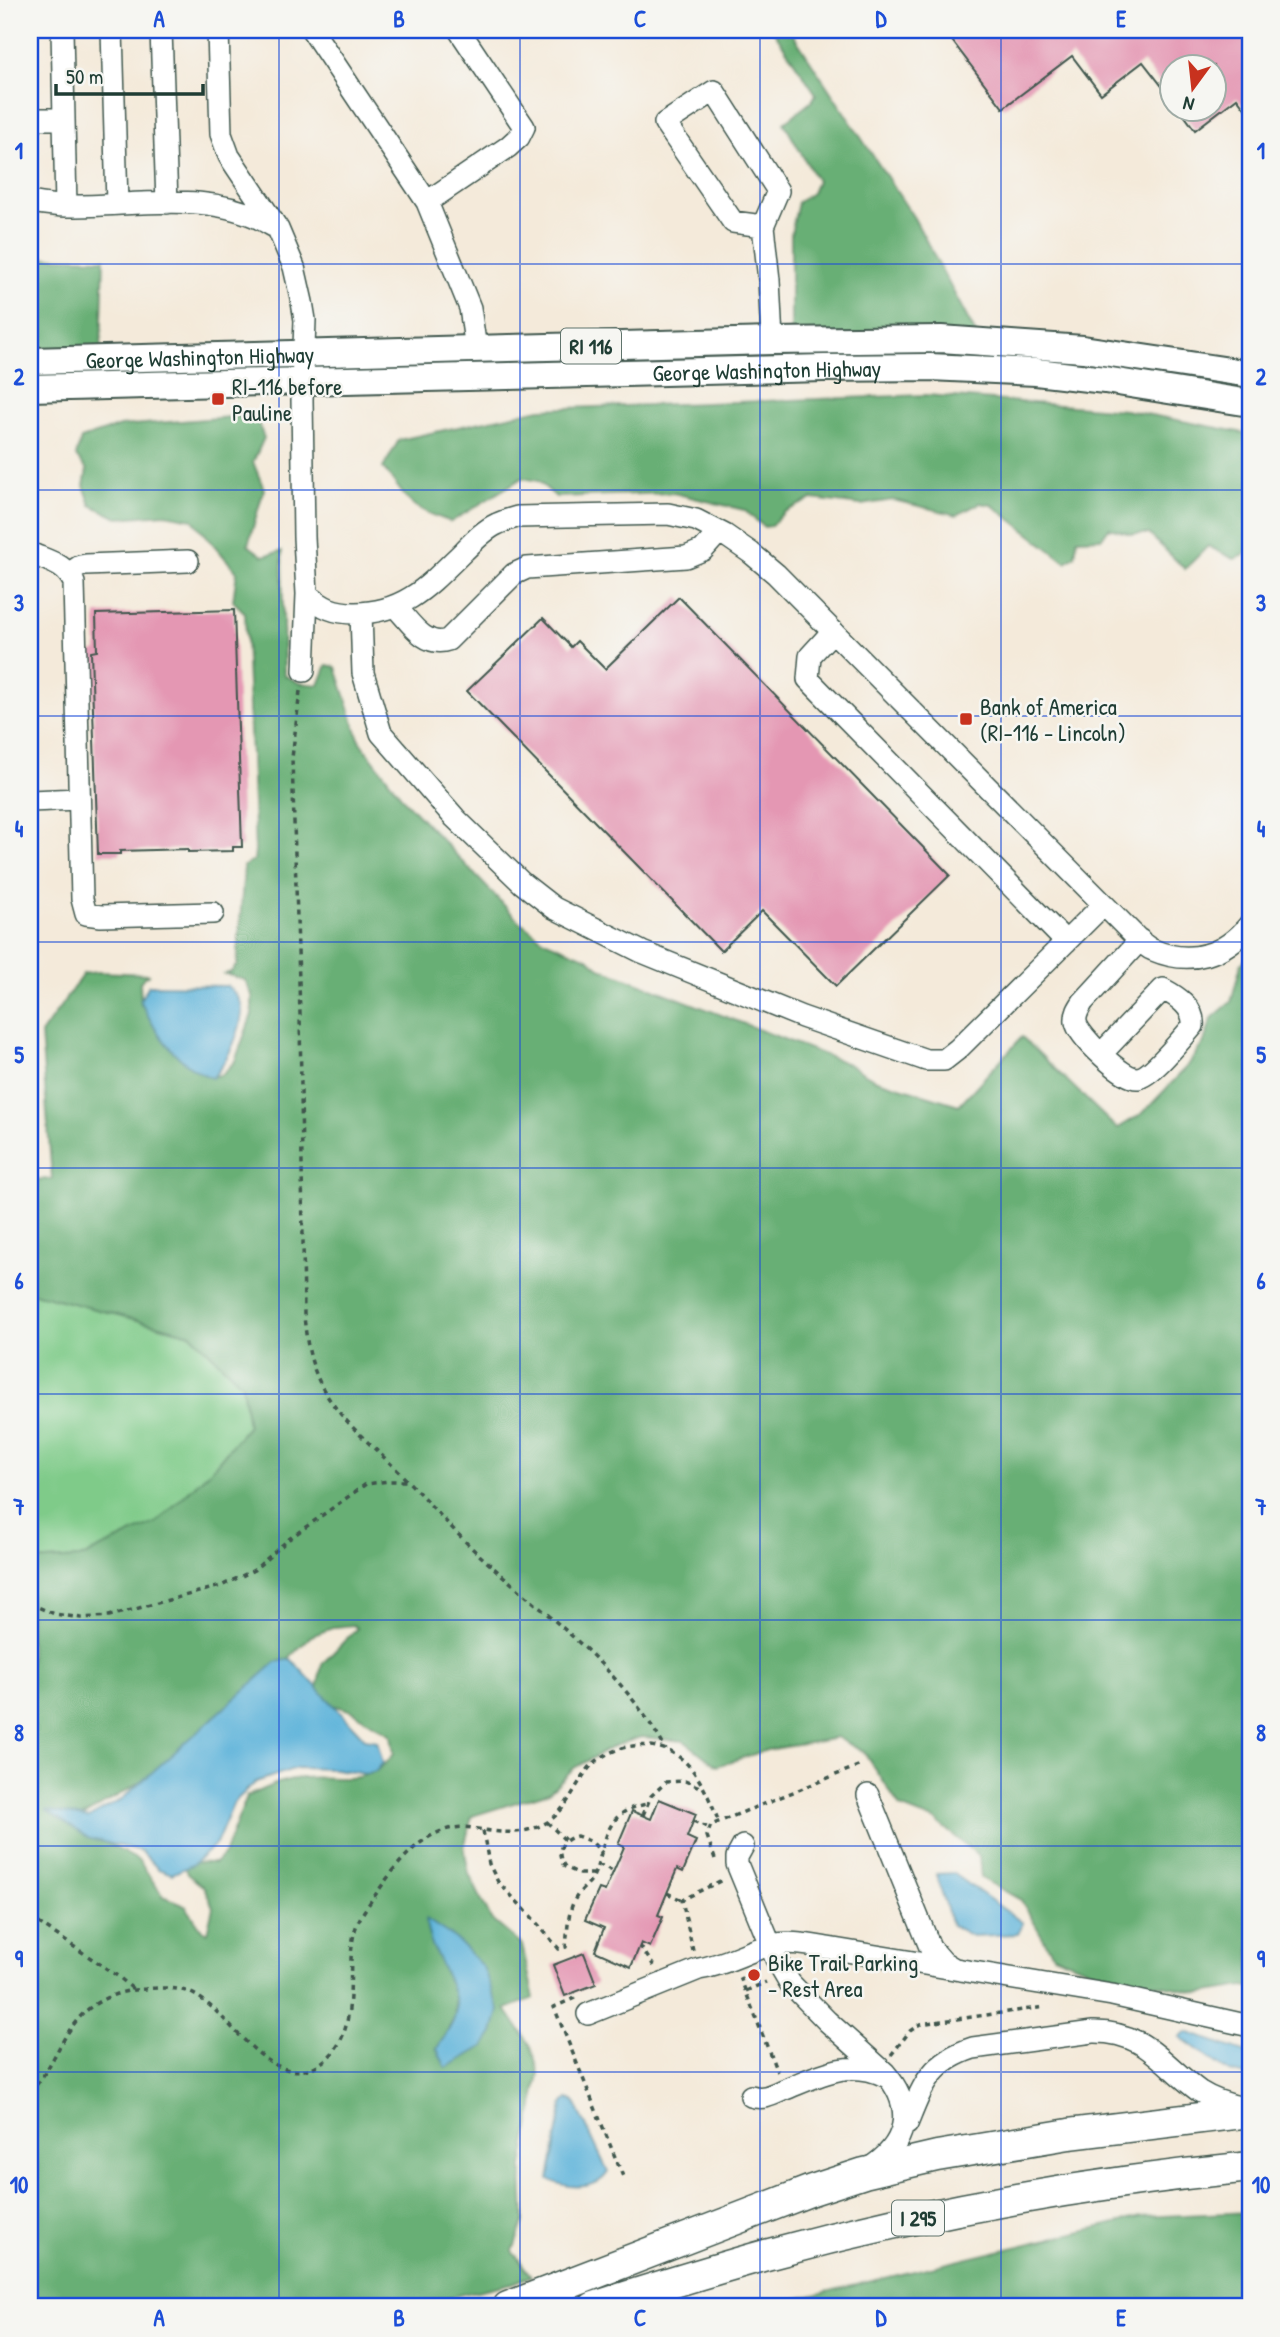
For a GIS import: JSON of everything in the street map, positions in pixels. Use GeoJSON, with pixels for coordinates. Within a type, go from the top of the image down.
{"type":"FeatureCollection","features":[{"type":"Feature","properties":{"kind":"highway"},"geometry":{"type":"LineString","coordinates":[[508,2307],[843,2179],[909,2162],[1028,2140],[1250,2110]]}},
{"type":"Feature","properties":{"kind":"highway","name":"I 295"},"geometry":{"type":"LineString","coordinates":[[594,2307],[766,2255],[903,2221],[1114,2183],[1250,2167]]}},
{"type":"Feature","properties":{"kind":"main road","name":"George Washington Highway"},"geometry":{"type":"LineString","coordinates":[[30,361],[905,339],[1012,342],[1141,356],[1250,374]]}},
{"type":"Feature","properties":{"kind":"main road","name":"George Washington Highway"},"geometry":{"type":"LineString","coordinates":[[30,388],[930,367],[1094,379],[1250,403]]}},
{"type":"Feature","properties":{"kind":"street"},"geometry":{"type":"LineString","coordinates":[[62,30],[66,206]]}},
{"type":"Feature","properties":{"kind":"street"},"geometry":{"type":"LineString","coordinates":[[112,30],[117,204]]}},
{"type":"Feature","properties":{"kind":"street"},"geometry":{"type":"LineString","coordinates":[[161,30],[167,203]]}},
{"type":"Feature","properties":{"kind":"street"},"geometry":{"type":"LineString","coordinates":[[218,30],[221,134],[229,156],[278,229],[299,285],[305,320],[304,537],[307,594],[304,671]]}},
{"type":"Feature","properties":{"kind":"street"},"geometry":{"type":"LineString","coordinates":[[312,30],[427,202],[470,308],[476,349]]}},
{"type":"Feature","properties":{"kind":"street"},"geometry":{"type":"LineString","coordinates":[[427,202],[508,147],[519,137],[524,127],[459,30]]}},
{"type":"Feature","properties":{"kind":"street"},"geometry":{"type":"LineString","coordinates":[[763,226],[733,222],[665,123],[714,91],[778,191],[763,226],[772,341]]}},
{"type":"Feature","properties":{"kind":"street"},"geometry":{"type":"LineString","coordinates":[[30,119],[64,119]]}},
{"type":"Feature","properties":{"kind":"street"},"geometry":{"type":"LineString","coordinates":[[30,202],[66,206],[167,203],[228,207],[261,218],[278,229]]}},
{"type":"Feature","properties":{"kind":"street"},"geometry":{"type":"LineString","coordinates":[[307,594],[323,608],[361,613],[396,607],[421,592],[495,524],[517,517],[668,514],[696,520],[751,553],[776,574],[1103,905],[1152,950],[1177,956],[1202,956],[1230,945],[1250,924]]}},
{"type":"Feature","properties":{"kind":"street"},"geometry":{"type":"LineString","coordinates":[[396,607],[426,639],[439,643],[448,640],[514,574],[527,568],[686,557],[703,550],[719,532]]}},
{"type":"Feature","properties":{"kind":"street"},"geometry":{"type":"LineString","coordinates":[[30,553],[60,565],[69,573],[74,583],[82,900],[86,914],[101,916],[213,913]]}},
{"type":"Feature","properties":{"kind":"street"},"geometry":{"type":"LineString","coordinates":[[69,573],[86,565],[188,561]]}},
{"type":"Feature","properties":{"kind":"street"},"geometry":{"type":"LineString","coordinates":[[361,613],[363,673],[382,733],[456,818],[522,883],[554,908],[642,952],[802,1017],[926,1060],[944,1060],[1103,905]]}},
{"type":"Feature","properties":{"kind":"street"},"geometry":{"type":"LineString","coordinates":[[833,631],[810,656],[808,679],[1066,942]]}},
{"type":"Feature","properties":{"kind":"street"},"geometry":{"type":"LineString","coordinates":[[30,801],[79,799]]}},
{"type":"Feature","properties":{"kind":"street"},"geometry":{"type":"LineString","coordinates":[[1102,1053],[1163,989],[1190,1010],[1194,1017],[1193,1026],[1149,1072],[1138,1079],[1125,1076],[1083,1037],[1076,1023],[1077,1012],[1140,940]]}},
{"type":"Feature","properties":{"kind":"street"},"geometry":{"type":"LineString","coordinates":[[868,1795],[930,1947],[943,1962],[958,1970]]}},
{"type":"Feature","properties":{"kind":"street"},"geometry":{"type":"LineString","coordinates":[[743,1846],[737,1857],[737,1864],[783,1973],[796,1991],[892,2081],[902,2101],[902,2134]]}},
{"type":"Feature","properties":{"kind":"street"},"geometry":{"type":"LineString","coordinates":[[584,2005],[699,1969],[715,1967],[770,1945],[821,1947],[958,1970],[1146,2002],[1250,2026]]}},
{"type":"Feature","properties":{"kind":"street"},"geometry":{"type":"LineString","coordinates":[[843,2179],[877,2164],[890,2152],[902,2134],[925,2082],[943,2061],[973,2048],[1093,2032],[1116,2033],[1140,2041],[1208,2096],[1250,2110]]}},
{"type":"Feature","properties":{"kind":"street"},"geometry":{"type":"LineString","coordinates":[[751,2096],[767,2097],[839,2068],[859,2068],[879,2073],[892,2081]]}},
{"type":"Feature","properties":{"kind":"path"},"geometry":{"type":"LineString","coordinates":[[304,671],[297,704],[292,758],[300,1014],[304,1315],[307,1344],[323,1388],[335,1406],[475,1551],[533,1600],[608,1672],[652,1723],[666,1750]]}},
{"type":"Feature","properties":{"kind":"path"},"geometry":{"type":"LineString","coordinates":[[30,1604],[55,1614],[81,1618],[109,1616],[221,1586],[254,1570],[289,1539],[366,1484],[408,1481]]}},
{"type":"Feature","properties":{"kind":"path"},"geometry":{"type":"LineString","coordinates":[[30,2092],[47,2070],[80,2016],[100,2001],[134,1990],[170,1988],[190,1993],[207,2003],[255,2051],[272,2063],[300,2071],[317,2065],[334,2051],[343,2032],[349,2008],[357,1924],[369,1903],[404,1858],[433,1834],[461,1827],[505,1834],[516,1833],[547,1822],[561,1811],[583,1776],[604,1755],[632,1745],[666,1750],[683,1760],[704,1790],[719,1822]]}},
{"type":"Feature","properties":{"kind":"path"},"geometry":{"type":"LineString","coordinates":[[709,1828],[863,1764]]}},
{"type":"Feature","properties":{"kind":"path"},"geometry":{"type":"LineString","coordinates":[[643,1815],[656,1789],[666,1782],[693,1783],[704,1790]]}},
{"type":"Feature","properties":{"kind":"path"},"geometry":{"type":"LineString","coordinates":[[483,1830],[489,1864],[498,1882],[559,1950],[566,1947],[570,1914],[575,1900],[594,1874],[606,1832],[614,1820],[634,1807],[648,1804]]}},
{"type":"Feature","properties":{"kind":"path"},"geometry":{"type":"LineString","coordinates":[[693,1821],[709,1828]]}},
{"type":"Feature","properties":{"kind":"path"},"geometry":{"type":"LineString","coordinates":[[547,1822],[565,1840]]}},
{"type":"Feature","properties":{"kind":"path"},"geometry":{"type":"LineString","coordinates":[[709,1828],[708,1840],[727,1889]]}},
{"type":"Feature","properties":{"kind":"path"},"geometry":{"type":"LineString","coordinates":[[594,1874],[580,1874],[565,1867],[559,1854],[565,1840],[577,1836],[592,1842],[602,1853]]}},
{"type":"Feature","properties":{"kind":"path"},"geometry":{"type":"LineString","coordinates":[[598,1864],[613,1871]]}},
{"type":"Feature","properties":{"kind":"path"},"geometry":{"type":"LineString","coordinates":[[682,1900],[723,1879]]}},
{"type":"Feature","properties":{"kind":"path"},"geometry":{"type":"LineString","coordinates":[[667,1893],[682,1900]]}},
{"type":"Feature","properties":{"kind":"path"},"geometry":{"type":"LineString","coordinates":[[682,1900],[693,1951]]}},
{"type":"Feature","properties":{"kind":"path"},"geometry":{"type":"LineString","coordinates":[[30,1917],[134,1990]]}},
{"type":"Feature","properties":{"kind":"path"},"geometry":{"type":"LineString","coordinates":[[640,1946],[654,1966],[663,1962]]}},
{"type":"Feature","properties":{"kind":"path"},"geometry":{"type":"LineString","coordinates":[[683,1955],[699,1948]]}},
{"type":"Feature","properties":{"kind":"path"},"geometry":{"type":"LineString","coordinates":[[733,1960],[777,2072]]}},
{"type":"Feature","properties":{"kind":"path"},"geometry":{"type":"LineString","coordinates":[[584,2005],[554,2007],[624,2179]]}},
{"type":"Feature","properties":{"kind":"path"},"geometry":{"type":"LineString","coordinates":[[883,2054],[890,2056],[910,2031],[920,2024],[1045,2007]]}},
{"type":"Feature","properties":{"kind":"green space"},"geometry":{"type":"Polygon","coordinates":[[[773,30],[790,30],[914,218],[978,338],[791,335],[791,234],[798,202],[812,193],[817,181],[784,123],[812,101],[816,94],[773,30]]]}},
{"type":"Feature","properties":{"kind":"green space"},"geometry":{"type":"Polygon","coordinates":[[[30,257],[104,259],[101,349],[30,352],[30,257]]]}},
{"type":"Feature","properties":{"kind":"green space"},"geometry":{"type":"Polygon","coordinates":[[[926,395],[1125,410],[1250,434],[1250,547],[1243,556],[1234,559],[1208,546],[1185,569],[1149,534],[1131,534],[1109,528],[1102,538],[1077,539],[1075,556],[1066,562],[992,505],[980,503],[957,515],[893,500],[861,505],[812,499],[784,512],[771,526],[764,527],[744,510],[673,493],[556,497],[538,481],[522,478],[451,522],[415,506],[383,468],[399,440],[540,409],[926,395]]]}},
{"type":"Feature","properties":{"kind":"green space"},"geometry":{"type":"Polygon","coordinates":[[[255,415],[264,438],[253,462],[264,489],[248,545],[263,556],[282,551],[284,675],[299,683],[319,685],[327,665],[336,667],[360,742],[405,801],[518,920],[544,940],[588,958],[600,968],[848,1064],[874,1079],[959,1105],[1022,1037],[1118,1128],[1143,1113],[1186,1068],[1204,1042],[1212,1018],[1231,1002],[1241,964],[1250,954],[1250,1988],[1245,1986],[1201,1993],[1093,1971],[1053,1955],[1021,1900],[981,1878],[979,1856],[936,1821],[900,1807],[864,1752],[838,1738],[767,1750],[717,1766],[684,1741],[641,1737],[614,1746],[574,1768],[549,1792],[472,1816],[464,1848],[469,1874],[491,1919],[522,1945],[534,1998],[506,2009],[531,2046],[539,2074],[522,2167],[524,2221],[513,2251],[531,2276],[513,2283],[405,2307],[30,2307],[30,1561],[80,1558],[157,1522],[213,1468],[248,1426],[242,1384],[191,1334],[30,1292],[30,1180],[52,1179],[41,1034],[83,974],[150,974],[140,982],[141,1004],[185,1056],[214,1076],[222,1075],[235,1061],[252,1014],[252,995],[245,980],[225,974],[237,965],[244,866],[254,860],[255,851],[245,613],[233,601],[237,572],[192,519],[165,514],[118,518],[91,505],[84,486],[87,470],[76,456],[81,439],[120,426],[255,415]],[[353,1625],[335,1627],[311,1636],[278,1669],[151,1776],[78,1819],[75,1825],[139,1861],[163,1896],[185,1905],[207,1933],[213,1907],[204,1887],[187,1874],[183,1862],[215,1863],[224,1854],[247,1796],[288,1780],[345,1778],[370,1774],[394,1754],[391,1735],[352,1711],[315,1699],[322,1664],[357,1628],[353,1625]],[[454,1998],[455,2017],[437,2049],[484,2046],[454,1998]]]}},
{"type":"Feature","properties":{"kind":"green space"},"geometry":{"type":"Polygon","coordinates":[[[30,1292],[191,1334],[242,1384],[248,1426],[213,1468],[158,1522],[80,1558],[30,1561],[30,1292]]]}},
{"type":"Feature","properties":{"kind":"green space"},"geometry":{"type":"Polygon","coordinates":[[[1250,2212],[1250,2307],[763,2307],[1141,2217],[1250,2212]]]}},
{"type":"Feature","properties":{"kind":"water"},"geometry":{"type":"Polygon","coordinates":[[[149,985],[227,986],[237,997],[242,1012],[238,1033],[229,1054],[212,1078],[188,1065],[160,1036],[140,1000],[149,985]]]}},
{"type":"Feature","properties":{"kind":"water"},"geometry":{"type":"Polygon","coordinates":[[[291,1659],[365,1739],[377,1741],[383,1763],[376,1771],[365,1774],[335,1769],[296,1768],[256,1782],[234,1802],[216,1844],[192,1865],[172,1874],[158,1869],[141,1851],[90,1839],[46,1810],[88,1818],[122,1799],[276,1662],[291,1659]]]}},
{"type":"Feature","properties":{"kind":"water"},"geometry":{"type":"Polygon","coordinates":[[[953,1873],[1023,1923],[1018,1934],[972,1936],[952,1925],[936,1874],[953,1873]]]}},
{"type":"Feature","properties":{"kind":"water"},"geometry":{"type":"Polygon","coordinates":[[[426,1919],[456,1939],[483,1967],[499,2010],[493,2033],[484,2046],[446,2068],[437,2049],[454,2019],[456,2008],[450,1984],[432,1944],[426,1919]]]}},
{"type":"Feature","properties":{"kind":"water"},"geometry":{"type":"Polygon","coordinates":[[[1186,2032],[1250,2054],[1250,2077],[1229,2072],[1180,2037],[1186,2032]]]}},
{"type":"Feature","properties":{"kind":"water"},"geometry":{"type":"Polygon","coordinates":[[[568,2099],[575,2102],[608,2172],[597,2183],[572,2186],[549,2179],[561,2113],[568,2099]]]}},
{"type":"Feature","properties":{"kind":"building"},"geometry":{"type":"Polygon","coordinates":[[[944,30],[1250,30],[1250,115],[1237,98],[1228,105],[1228,52],[1158,52],[1158,81],[1143,62],[1101,94],[1072,56],[1003,108],[944,30]]]}},
{"type":"Feature","properties":{"kind":"building"},"geometry":{"type":"Polygon","coordinates":[[[1189,122],[1206,122],[1195,130],[1189,122]]]}},
{"type":"Feature","properties":{"kind":"building"},"geometry":{"type":"Polygon","coordinates":[[[679,597],[950,875],[836,986],[762,911],[721,951],[467,691],[543,618],[571,647],[577,641],[605,669],[679,597]]]}},
{"type":"Feature","properties":{"kind":"building"},"geometry":{"type":"Polygon","coordinates":[[[234,610],[242,847],[233,847],[233,851],[188,852],[188,849],[98,854],[91,652],[97,651],[96,614],[234,610]]]}},
{"type":"Feature","properties":{"kind":"building"},"geometry":{"type":"Polygon","coordinates":[[[659,1799],[696,1814],[687,1837],[696,1841],[683,1872],[677,1869],[658,1915],[663,1917],[650,1947],[641,1943],[631,1967],[595,1951],[604,1928],[585,1920],[599,1889],[605,1891],[624,1847],[618,1844],[632,1811],[651,1819],[659,1799]]]}},
{"type":"Feature","properties":{"kind":"building"},"geometry":{"type":"Polygon","coordinates":[[[584,1953],[596,1984],[565,1996],[553,1965],[584,1953]]]}},
{"type":"Feature","properties":{"kind":"place","name":"RI-116 before Pauline"},"geometry":{"type":"Point","coordinates":[218,399]}},
{"type":"Feature","properties":{"kind":"place","name":"Bank of America (RI-116 - Lincoln)"},"geometry":{"type":"Point","coordinates":[966,719]}},
{"type":"Feature","properties":{"kind":"place","name":"Bike Trail Parking - Rest Area"},"geometry":{"type":"Point","coordinates":[754,1975]}}]}
